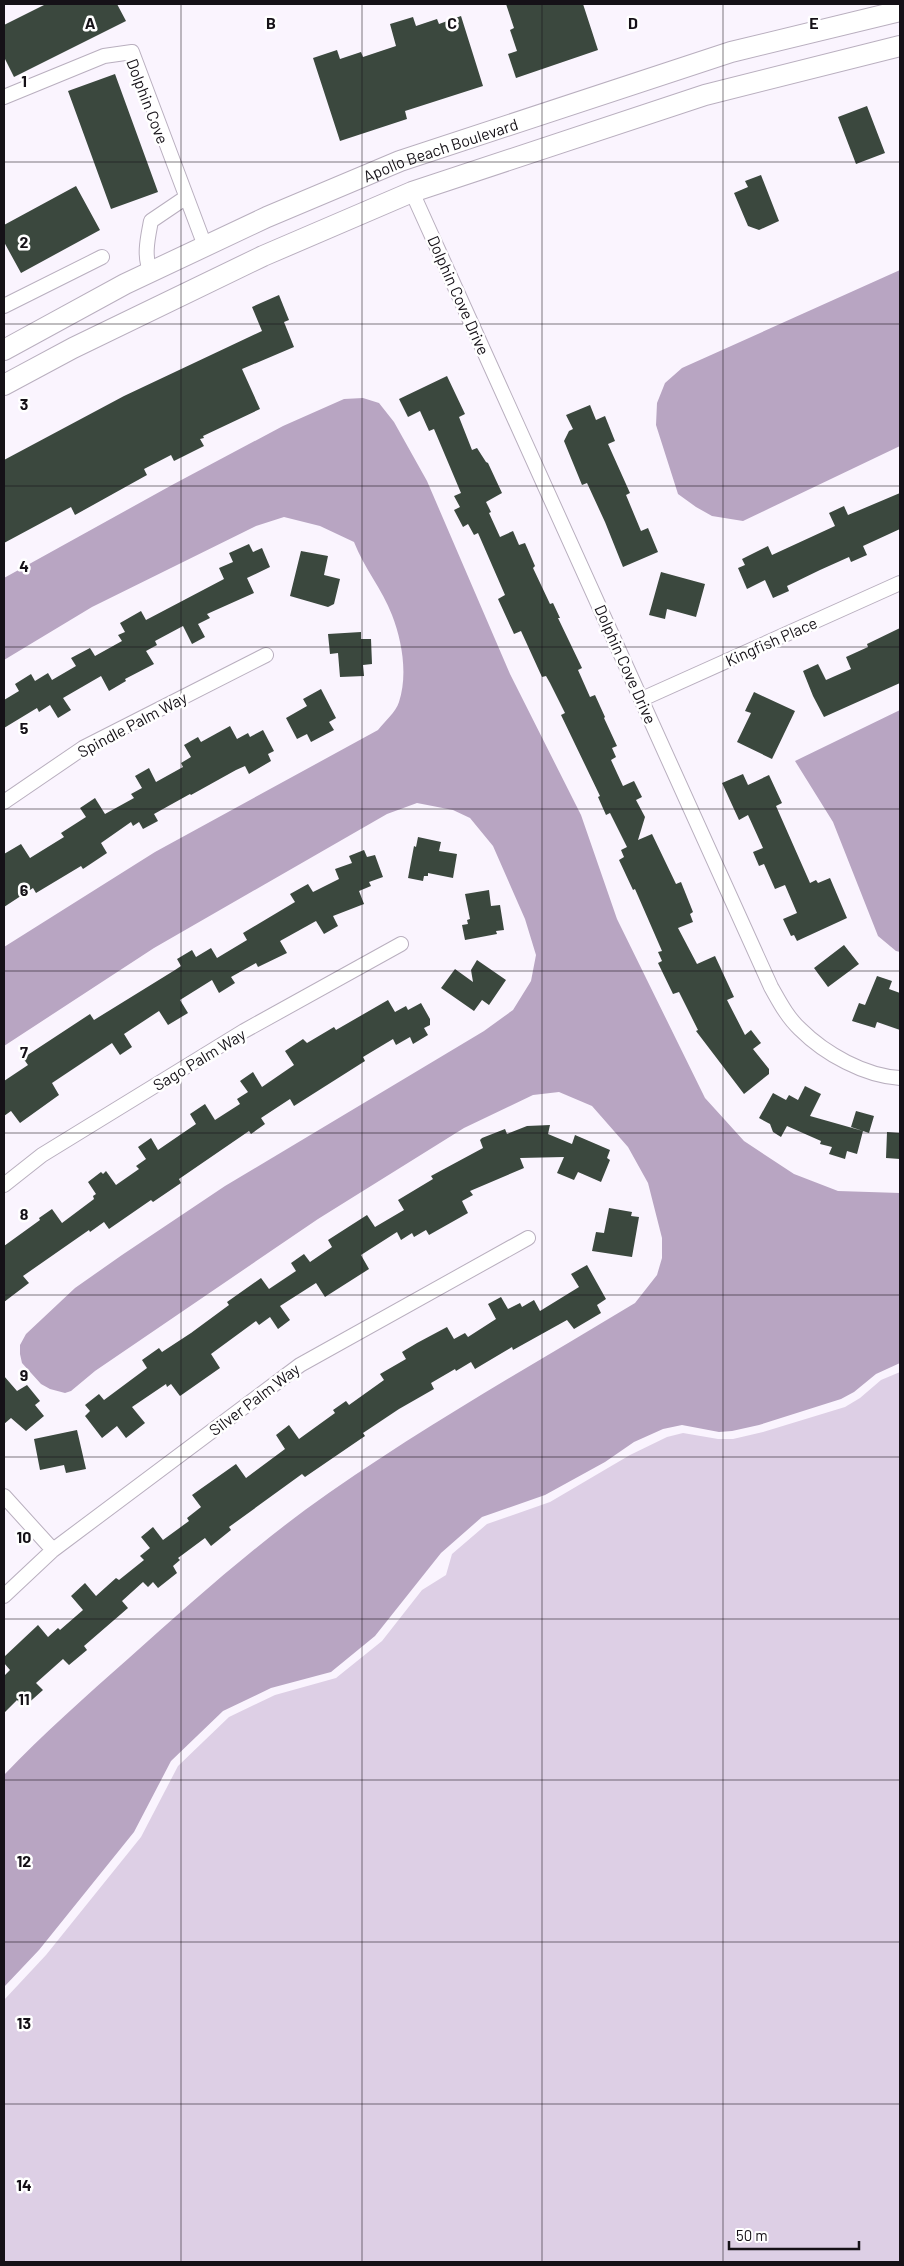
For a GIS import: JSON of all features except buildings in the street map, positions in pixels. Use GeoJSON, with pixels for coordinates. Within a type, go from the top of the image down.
{"type":"FeatureCollection","features":[{"type":"Feature","properties":{"kind":"main road","name":"Apollo Beach Boulevard"},"geometry":{"type":"LineString","coordinates":[[4,350],[151,272],[205,246],[268,216],[400,161],[731,52],[900,11]]}},
{"type":"Feature","properties":{"kind":"main road","name":"Apollo Beach Boulevard"},"geometry":{"type":"LineString","coordinates":[[4,385],[73,348],[263,256],[412,192],[705,95],[900,46]]}},
{"type":"Feature","properties":{"kind":"main road"},"geometry":{"type":"LineString","coordinates":[[400,161],[412,192]]}},
{"type":"Feature","properties":{"kind":"street","name":"Dolphin Cove"},"geometry":{"type":"LineString","coordinates":[[4,97],[104,56],[132,52],[184,195],[205,246]]}},
{"type":"Feature","properties":{"kind":"street","name":"Dolphin Cove Drive"},"geometry":{"type":"LineString","coordinates":[[412,192],[771,987],[799,1029],[836,1057],[869,1071],[900,1078]]}},
{"type":"Feature","properties":{"kind":"street"},"geometry":{"type":"LineString","coordinates":[[151,272],[147,265],[147,243],[151,221],[184,195]]}},
{"type":"Feature","properties":{"kind":"street"},"geometry":{"type":"LineString","coordinates":[[4,306],[102,257]]}},
{"type":"Feature","properties":{"kind":"street","name":"Kingfish Place"},"geometry":{"type":"LineString","coordinates":[[642,699],[900,583]]}},
{"type":"Feature","properties":{"kind":"street","name":"Spindle Palm Way"},"geometry":{"type":"LineString","coordinates":[[4,802],[83,748],[266,655]]}},
{"type":"Feature","properties":{"kind":"street","name":"Sago Palm Way"},"geometry":{"type":"LineString","coordinates":[[4,1185],[42,1155],[236,1036],[401,944]]}},
{"type":"Feature","properties":{"kind":"street","name":"Silver Palm Way"},"geometry":{"type":"LineString","coordinates":[[4,1596],[53,1550],[300,1365],[528,1238]]}},
{"type":"Feature","properties":{"kind":"street"},"geometry":{"type":"LineString","coordinates":[[4,1496],[53,1550]]}},
{"type":"Feature","properties":{"kind":"shaded area"},"geometry":{"type":"Polygon","coordinates":[[[900,270],[900,446],[743,521],[712,516],[678,494],[656,425],[657,403],[665,383],[682,368],[900,270]]]}},
{"type":"Feature","properties":{"kind":"shaded area"},"geometry":{"type":"Polygon","coordinates":[[[363,398],[379,403],[394,422],[427,481],[510,674],[581,815],[617,919],[705,1098],[744,1141],[794,1174],[838,1191],[900,1193],[900,1363],[876,1374],[854,1392],[841,1399],[759,1425],[719,1432],[682,1425],[663,1429],[634,1442],[605,1462],[545,1495],[482,1517],[441,1553],[375,1636],[331,1672],[271,1688],[223,1711],[171,1761],[134,1832],[39,1950],[4,1987],[4,1775],[49,1730],[259,1545],[305,1510],[385,1455],[635,1303],[657,1275],[662,1258],[662,1238],[648,1183],[628,1147],[592,1106],[559,1092],[533,1095],[464,1128],[318,1219],[95,1371],[71,1391],[65,1393],[50,1389],[41,1384],[22,1363],[20,1345],[26,1334],[75,1288],[225,1186],[484,1031],[513,1010],[531,981],[536,955],[525,919],[493,846],[470,818],[453,810],[417,803],[387,814],[154,948],[4,1046],[4,947],[155,852],[378,730],[393,713],[399,702],[403,680],[403,658],[399,636],[392,615],[354,542],[320,526],[284,517],[256,526],[92,607],[4,660],[4,578],[283,426],[344,399],[363,398]]]}},
{"type":"Feature","properties":{"kind":"shaded area"},"geometry":{"type":"Polygon","coordinates":[[[900,710],[900,952],[896,951],[878,936],[833,822],[795,761],[900,710]]]}},
{"type":"Feature","properties":{"kind":"shaded area"},"geometry":{"type":"Polygon","coordinates":[[[900,1372],[900,2262],[4,2262],[4,2000],[46,1955],[141,1837],[178,1766],[229,1717],[275,1695],[336,1678],[382,1641],[422,1590],[446,1575],[452,1554],[487,1524],[550,1502],[630,1455],[667,1437],[683,1433],[718,1439],[733,1439],[763,1432],[845,1407],[860,1398],[881,1380],[900,1372]]]}}]}
